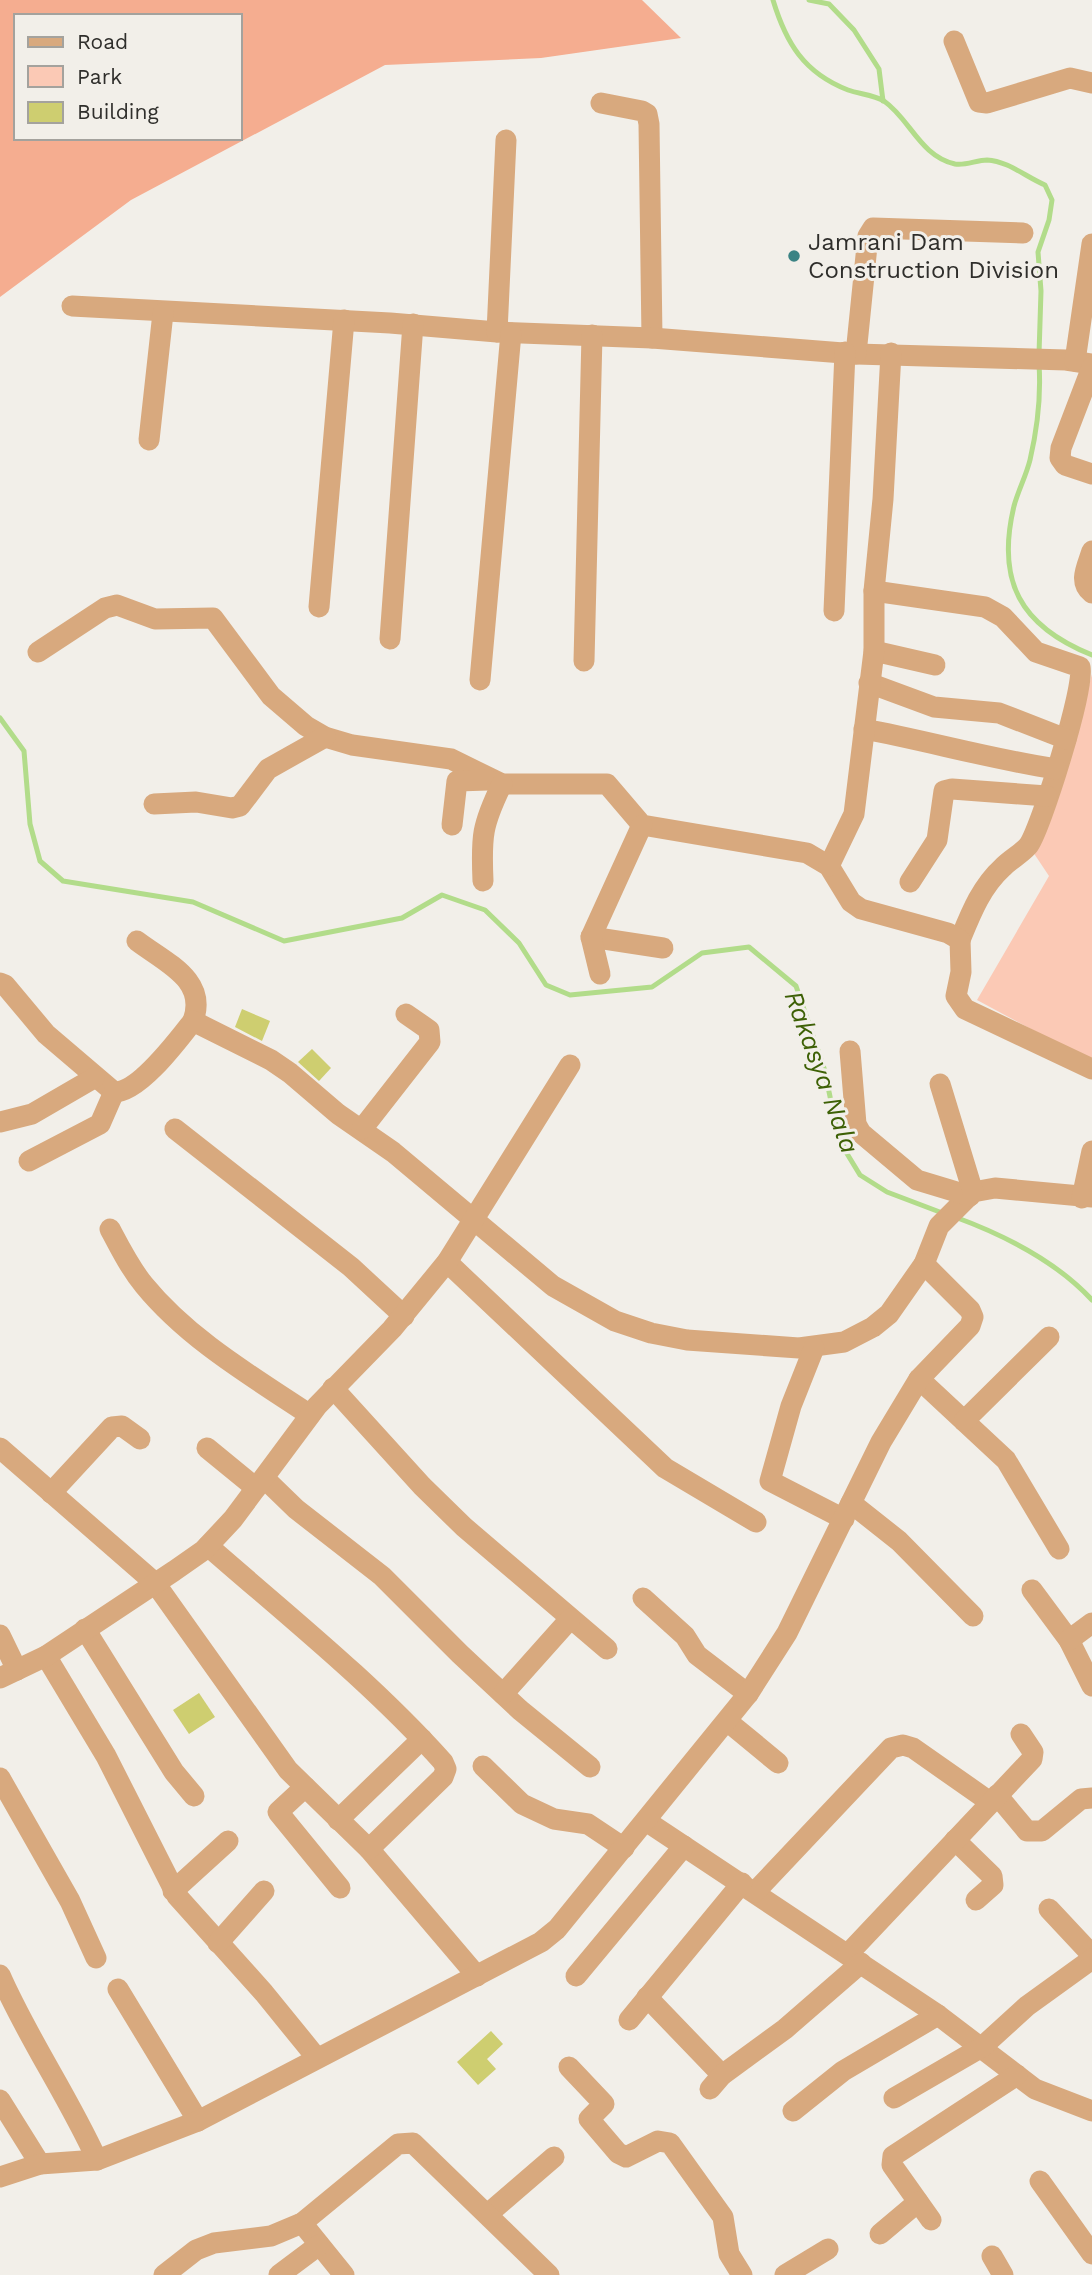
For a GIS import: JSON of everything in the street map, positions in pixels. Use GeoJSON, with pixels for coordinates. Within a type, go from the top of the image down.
{"type":"FeatureCollection","features":[{"type":"Feature","properties":{"kind":"street"},"geometry":{"type":"LineString","coordinates":[[954,41],[979,102],[988,103],[1070,78],[1092,83]]}},
{"type":"Feature","properties":{"kind":"street"},"geometry":{"type":"LineString","coordinates":[[601,103],[647,114],[652,338]]}},
{"type":"Feature","properties":{"kind":"street"},"geometry":{"type":"LineString","coordinates":[[480,680],[504,332],[506,140]]}},
{"type":"Feature","properties":{"kind":"street"},"geometry":{"type":"LineString","coordinates":[[834,611],[850,353],[868,236],[873,229],[1023,233]]}},
{"type":"Feature","properties":{"kind":"street"},"geometry":{"type":"LineString","coordinates":[[1092,244],[1081,363],[1060,447],[1060,458],[1065,465],[1092,474]]}},
{"type":"Feature","properties":{"kind":"street"},"geometry":{"type":"LineString","coordinates":[[72,306],[163,313],[413,324],[504,332],[652,338],[850,353],[1081,363]]}},
{"type":"Feature","properties":{"kind":"street"},"geometry":{"type":"LineString","coordinates":[[149,440],[163,313]]}},
{"type":"Feature","properties":{"kind":"street"},"geometry":{"type":"LineString","coordinates":[[319,607],[344,320]]}},
{"type":"Feature","properties":{"kind":"street"},"geometry":{"type":"LineString","coordinates":[[390,639],[413,324]]}},
{"type":"Feature","properties":{"kind":"street"},"geometry":{"type":"LineString","coordinates":[[584,661],[592,335]]}},
{"type":"Feature","properties":{"kind":"street"},"geometry":{"type":"LineString","coordinates":[[829,866],[853,814],[874,651],[874,591],[891,353]]}},
{"type":"Feature","properties":{"kind":"street"},"geometry":{"type":"LineString","coordinates":[[1092,551],[1083,579],[1084,586],[1092,593]]}},
{"type":"Feature","properties":{"kind":"street"},"geometry":{"type":"LineString","coordinates":[[874,591],[985,607],[1003,617],[1036,652],[1080,667],[1083,673],[1066,739],[1029,845],[991,879],[975,902],[960,940],[961,972],[956,996],[965,1009],[1092,1069]]}},
{"type":"Feature","properties":{"kind":"street"},"geometry":{"type":"LineString","coordinates":[[38,652],[105,608],[117,605],[155,619],[214,618],[271,696],[306,726],[325,737],[352,745],[451,759],[496,782]]}},
{"type":"Feature","properties":{"kind":"street"},"geometry":{"type":"LineString","coordinates":[[874,651],[934,665]]}},
{"type":"Feature","properties":{"kind":"street"},"geometry":{"type":"LineString","coordinates":[[869,683],[934,708],[999,713],[1066,739]]}},
{"type":"Feature","properties":{"kind":"street"},"geometry":{"type":"LineString","coordinates":[[864,729],[939,743],[990,758],[1056,769]]}},
{"type":"Feature","properties":{"kind":"street"},"geometry":{"type":"LineString","coordinates":[[154,804],[196,802],[232,808],[240,806],[268,769],[325,737]]}},
{"type":"Feature","properties":{"kind":"street"},"geometry":{"type":"LineString","coordinates":[[452,825],[457,781],[607,784],[642,825],[807,853],[829,866],[851,902],[860,909],[948,933],[960,940]]}},
{"type":"Feature","properties":{"kind":"street"},"geometry":{"type":"LineString","coordinates":[[483,881],[481,834],[496,782]]}},
{"type":"Feature","properties":{"kind":"street"},"geometry":{"type":"LineString","coordinates":[[910,882],[937,840],[944,791],[952,789],[1047,796]]}},
{"type":"Feature","properties":{"kind":"street"},"geometry":{"type":"LineString","coordinates":[[600,974],[591,937],[642,825]]}},
{"type":"Feature","properties":{"kind":"street"},"geometry":{"type":"LineString","coordinates":[[591,937],[663,948]]}},
{"type":"Feature","properties":{"kind":"street"},"geometry":{"type":"LineString","coordinates":[[0,983],[5,985],[46,1034],[94,1078],[114,1092],[127,1090],[165,1057],[193,1021],[197,996],[189,979],[137,941]]}},
{"type":"Feature","properties":{"kind":"street"},"geometry":{"type":"LineString","coordinates":[[362,1129],[430,1042],[429,1030],[406,1014]]}},
{"type":"Feature","properties":{"kind":"street"},"geometry":{"type":"LineString","coordinates":[[193,1021],[271,1059],[338,1114],[362,1129],[553,1286],[615,1321],[651,1334],[687,1340],[814,1348],[844,1342],[873,1328],[889,1314],[924,1264],[944,1220],[970,1196],[995,1188],[1087,1197],[1092,1151]]}},
{"type":"Feature","properties":{"kind":"street"},"geometry":{"type":"LineString","coordinates":[[850,1051],[856,1124],[861,1133],[917,1180],[970,1196]]}},
{"type":"Feature","properties":{"kind":"street"},"geometry":{"type":"LineString","coordinates":[[0,1635],[8,1674],[46,1656],[208,1546],[260,1483],[310,1415],[404,1316],[447,1262],[544,1112],[570,1065]]}},
{"type":"Feature","properties":{"kind":"street"},"geometry":{"type":"LineString","coordinates":[[0,1122],[32,1114],[94,1078]]}},
{"type":"Feature","properties":{"kind":"street"},"geometry":{"type":"LineString","coordinates":[[940,1084],[970,1196]]}},
{"type":"Feature","properties":{"kind":"street"},"geometry":{"type":"LineString","coordinates":[[29,1161],[100,1124],[114,1092]]}},
{"type":"Feature","properties":{"kind":"street"},"geometry":{"type":"LineString","coordinates":[[175,1129],[351,1267],[404,1316]]}},
{"type":"Feature","properties":{"kind":"street"},"geometry":{"type":"LineString","coordinates":[[110,1229],[145,1286],[177,1317],[222,1356],[310,1415]]}},
{"type":"Feature","properties":{"kind":"street"},"geometry":{"type":"LineString","coordinates":[[447,1262],[665,1468],[757,1521]]}},
{"type":"Feature","properties":{"kind":"street"},"geometry":{"type":"LineString","coordinates":[[0,2177],[40,2164],[97,2160],[198,2121],[316,2057],[541,1942],[557,1929],[748,1694],[787,1633],[881,1442],[919,1379],[970,1326],[973,1317],[924,1264]]}},
{"type":"Feature","properties":{"kind":"street"},"geometry":{"type":"LineString","coordinates":[[964,1421],[1049,1337]]}},
{"type":"Feature","properties":{"kind":"street"},"geometry":{"type":"LineString","coordinates":[[814,1348],[790,1406],[771,1481],[848,1511],[899,1541],[973,1616]]}},
{"type":"Feature","properties":{"kind":"street"},"geometry":{"type":"LineString","coordinates":[[919,1379],[1006,1460],[1059,1549]]}},
{"type":"Feature","properties":{"kind":"street"},"geometry":{"type":"LineString","coordinates":[[334,1388],[422,1486],[607,1649]]}},
{"type":"Feature","properties":{"kind":"street"},"geometry":{"type":"LineString","coordinates":[[51,1493],[112,1427],[121,1426],[140,1439]]}},
{"type":"Feature","properties":{"kind":"street"},"geometry":{"type":"LineString","coordinates":[[0,1448],[155,1583],[288,1770],[369,1849],[477,1976]]}},
{"type":"Feature","properties":{"kind":"street"},"geometry":{"type":"LineString","coordinates":[[207,1448],[296,1509],[382,1576],[503,1694],[590,1767]]}},
{"type":"Feature","properties":{"kind":"street"},"geometry":{"type":"LineString","coordinates":[[208,1546],[287,1612],[443,1762],[446,1769],[443,1777],[369,1849]]}},
{"type":"Feature","properties":{"kind":"street"},"geometry":{"type":"LineString","coordinates":[[1032,1590],[1069,1640],[1092,1686]]}},
{"type":"Feature","properties":{"kind":"street"},"geometry":{"type":"LineString","coordinates":[[643,1598],[685,1636],[697,1654],[748,1694]]}},
{"type":"Feature","properties":{"kind":"street"},"geometry":{"type":"LineString","coordinates":[[503,1694],[570,1619]]}},
{"type":"Feature","properties":{"kind":"street"},"geometry":{"type":"LineString","coordinates":[[1069,1640],[1092,1623]]}},
{"type":"Feature","properties":{"kind":"street"},"geometry":{"type":"LineString","coordinates":[[85,1629],[174,1772],[194,1796]]}},
{"type":"Feature","properties":{"kind":"street"},"geometry":{"type":"LineString","coordinates":[[46,1656],[106,1756],[173,1891],[316,2057]]}},
{"type":"Feature","properties":{"kind":"street"},"geometry":{"type":"LineString","coordinates":[[727,1721],[778,1763]]}},
{"type":"Feature","properties":{"kind":"street"},"geometry":{"type":"LineString","coordinates":[[647,1997],[716,2082],[785,2029],[855,1958],[955,1840],[1032,1759],[1033,1752],[1021,1734]]}},
{"type":"Feature","properties":{"kind":"street"},"geometry":{"type":"LineString","coordinates":[[338,1820],[422,1739]]}},
{"type":"Feature","properties":{"kind":"street"},"geometry":{"type":"LineString","coordinates":[[629,2020],[748,1887],[891,1748],[903,1745],[913,1748],[994,1798],[1027,1831],[1035,1833],[1042,1831],[1081,1799],[1092,1798]]}},
{"type":"Feature","properties":{"kind":"street"},"geometry":{"type":"LineString","coordinates":[[483,1766],[522,1804],[554,1819],[588,1824],[624,1848]]}},
{"type":"Feature","properties":{"kind":"street"},"geometry":{"type":"LineString","coordinates":[[0,1778],[70,1901],[96,1958]]}},
{"type":"Feature","properties":{"kind":"street"},"geometry":{"type":"LineString","coordinates":[[305,1787],[278,1812],[340,1888]]}},
{"type":"Feature","properties":{"kind":"street"},"geometry":{"type":"LineString","coordinates":[[646,1821],[938,2015],[1035,2089],[1088,2103]]}},
{"type":"Feature","properties":{"kind":"street"},"geometry":{"type":"LineString","coordinates":[[955,1840],[992,1876],[993,1885],[976,1900]]}},
{"type":"Feature","properties":{"kind":"street"},"geometry":{"type":"LineString","coordinates":[[173,1891],[228,1841]]}},
{"type":"Feature","properties":{"kind":"street"},"geometry":{"type":"LineString","coordinates":[[576,1976],[684,1846]]}},
{"type":"Feature","properties":{"kind":"street"},"geometry":{"type":"LineString","coordinates":[[218,1943],[264,1891]]}},
{"type":"Feature","properties":{"kind":"street"},"geometry":{"type":"LineString","coordinates":[[894,2098],[982,2047],[1027,2006],[1092,1957],[1049,1909]]}},
{"type":"Feature","properties":{"kind":"street"},"geometry":{"type":"LineString","coordinates":[[0,1975],[36,2048],[74,2109],[97,2160]]}},
{"type":"Feature","properties":{"kind":"street"},"geometry":{"type":"LineString","coordinates":[[118,1989],[198,2121]]}},
{"type":"Feature","properties":{"kind":"street"},"geometry":{"type":"LineString","coordinates":[[793,2111],[843,2071],[938,2015]]}},
{"type":"Feature","properties":{"kind":"street"},"geometry":{"type":"LineString","coordinates":[[569,2067],[604,2104],[589,2119],[618,2153],[626,2157],[657,2141],[670,2143],[723,2217],[729,2254],[742,2275]]}},
{"type":"Feature","properties":{"kind":"street"},"geometry":{"type":"LineString","coordinates":[[931,2220],[892,2165],[893,2156],[1017,2075]]}},
{"type":"Feature","properties":{"kind":"street"},"geometry":{"type":"LineString","coordinates":[[0,2100],[40,2164]]}},
{"type":"Feature","properties":{"kind":"street"},"geometry":{"type":"LineString","coordinates":[[164,2275],[181,2260],[205,2247],[271,2235],[302,2223],[398,2144],[407,2141],[413,2143],[489,2213],[550,2275]]}},
{"type":"Feature","properties":{"kind":"street"},"geometry":{"type":"LineString","coordinates":[[489,2213],[554,2157]]}},
{"type":"Feature","properties":{"kind":"street"},"geometry":{"type":"LineString","coordinates":[[1040,2181],[1092,2254]]}},
{"type":"Feature","properties":{"kind":"street"},"geometry":{"type":"LineString","coordinates":[[880,2234],[918,2202]]}},
{"type":"Feature","properties":{"kind":"street"},"geometry":{"type":"LineString","coordinates":[[302,2223],[344,2275]]}},
{"type":"Feature","properties":{"kind":"street"},"geometry":{"type":"LineString","coordinates":[[279,2275],[319,2245]]}},
{"type":"Feature","properties":{"kind":"street"},"geometry":{"type":"LineString","coordinates":[[785,2275],[828,2249]]}},
{"type":"Feature","properties":{"kind":"street"},"geometry":{"type":"LineString","coordinates":[[992,2256],[1003,2275]]}},
{"type":"Feature","properties":{"kind":"green space"},"geometry":{"type":"Polygon","coordinates":[[[1092,674],[1092,1062],[977,1000],[1049,876],[1033,852],[1061,790],[1092,674]]]}},
{"type":"Feature","properties":{"kind":"shaded area"},"geometry":{"type":"Polygon","coordinates":[[[0,0],[642,0],[681,38],[541,58],[385,65],[131,200],[0,297],[0,0]]]}},
{"type":"Feature","properties":{"kind":"building"},"geometry":{"type":"Polygon","coordinates":[[[242,1009],[270,1021],[262,1041],[235,1027],[242,1009]]]}},
{"type":"Feature","properties":{"kind":"building"},"geometry":{"type":"Polygon","coordinates":[[[312,1049],[331,1068],[319,1081],[298,1062],[312,1049]]]}},
{"type":"Feature","properties":{"kind":"building"},"geometry":{"type":"Polygon","coordinates":[[[199,1693],[215,1717],[189,1734],[173,1710],[199,1693]]]}},
{"type":"Feature","properties":{"kind":"building"},"geometry":{"type":"Polygon","coordinates":[[[491,2031],[503,2044],[487,2059],[496,2069],[478,2085],[457,2062],[491,2031]]]}},
{"type":"Feature","properties":{"kind":"waterway"},"geometry":{"type":"LineString","coordinates":[[773,0],[784,30],[808,65],[833,83],[884,101],[924,145],[943,160],[955,164],[995,161],[1045,185],[1052,200],[1049,220],[1038,252],[1041,291],[1039,354]]}},
{"type":"Feature","properties":{"kind":"waterway"},"geometry":{"type":"LineString","coordinates":[[809,0],[829,4],[854,30],[879,69],[883,101]]}},
{"type":"Feature","properties":{"kind":"waterway"},"geometry":{"type":"LineString","coordinates":[[1039,364],[1035,437],[1014,506],[1008,557],[1019,598],[1031,615],[1047,630],[1092,655]]}},
{"type":"Feature","properties":{"kind":"waterway","name":"Rakasya Nala"},"geometry":{"type":"LineString","coordinates":[[0,718],[24,751],[30,824],[40,861],[63,881],[193,902],[284,941],[402,918],[442,895],[485,910],[519,943],[546,985],[570,995],[652,987],[702,953],[749,947],[796,986],[824,1068],[836,1125],[846,1152],[860,1175],[887,1192],[945,1214]]}},
{"type":"Feature","properties":{"kind":"waterway","name":"Rakasya Nala"},"geometry":{"type":"LineString","coordinates":[[955,1217],[992,1232],[1046,1261],[1092,1300]]}},
{"type":"Feature","properties":{"kind":"place","name":"Jamrani Dam Construction Division"},"geometry":{"type":"Point","coordinates":[794,256]}}]}
